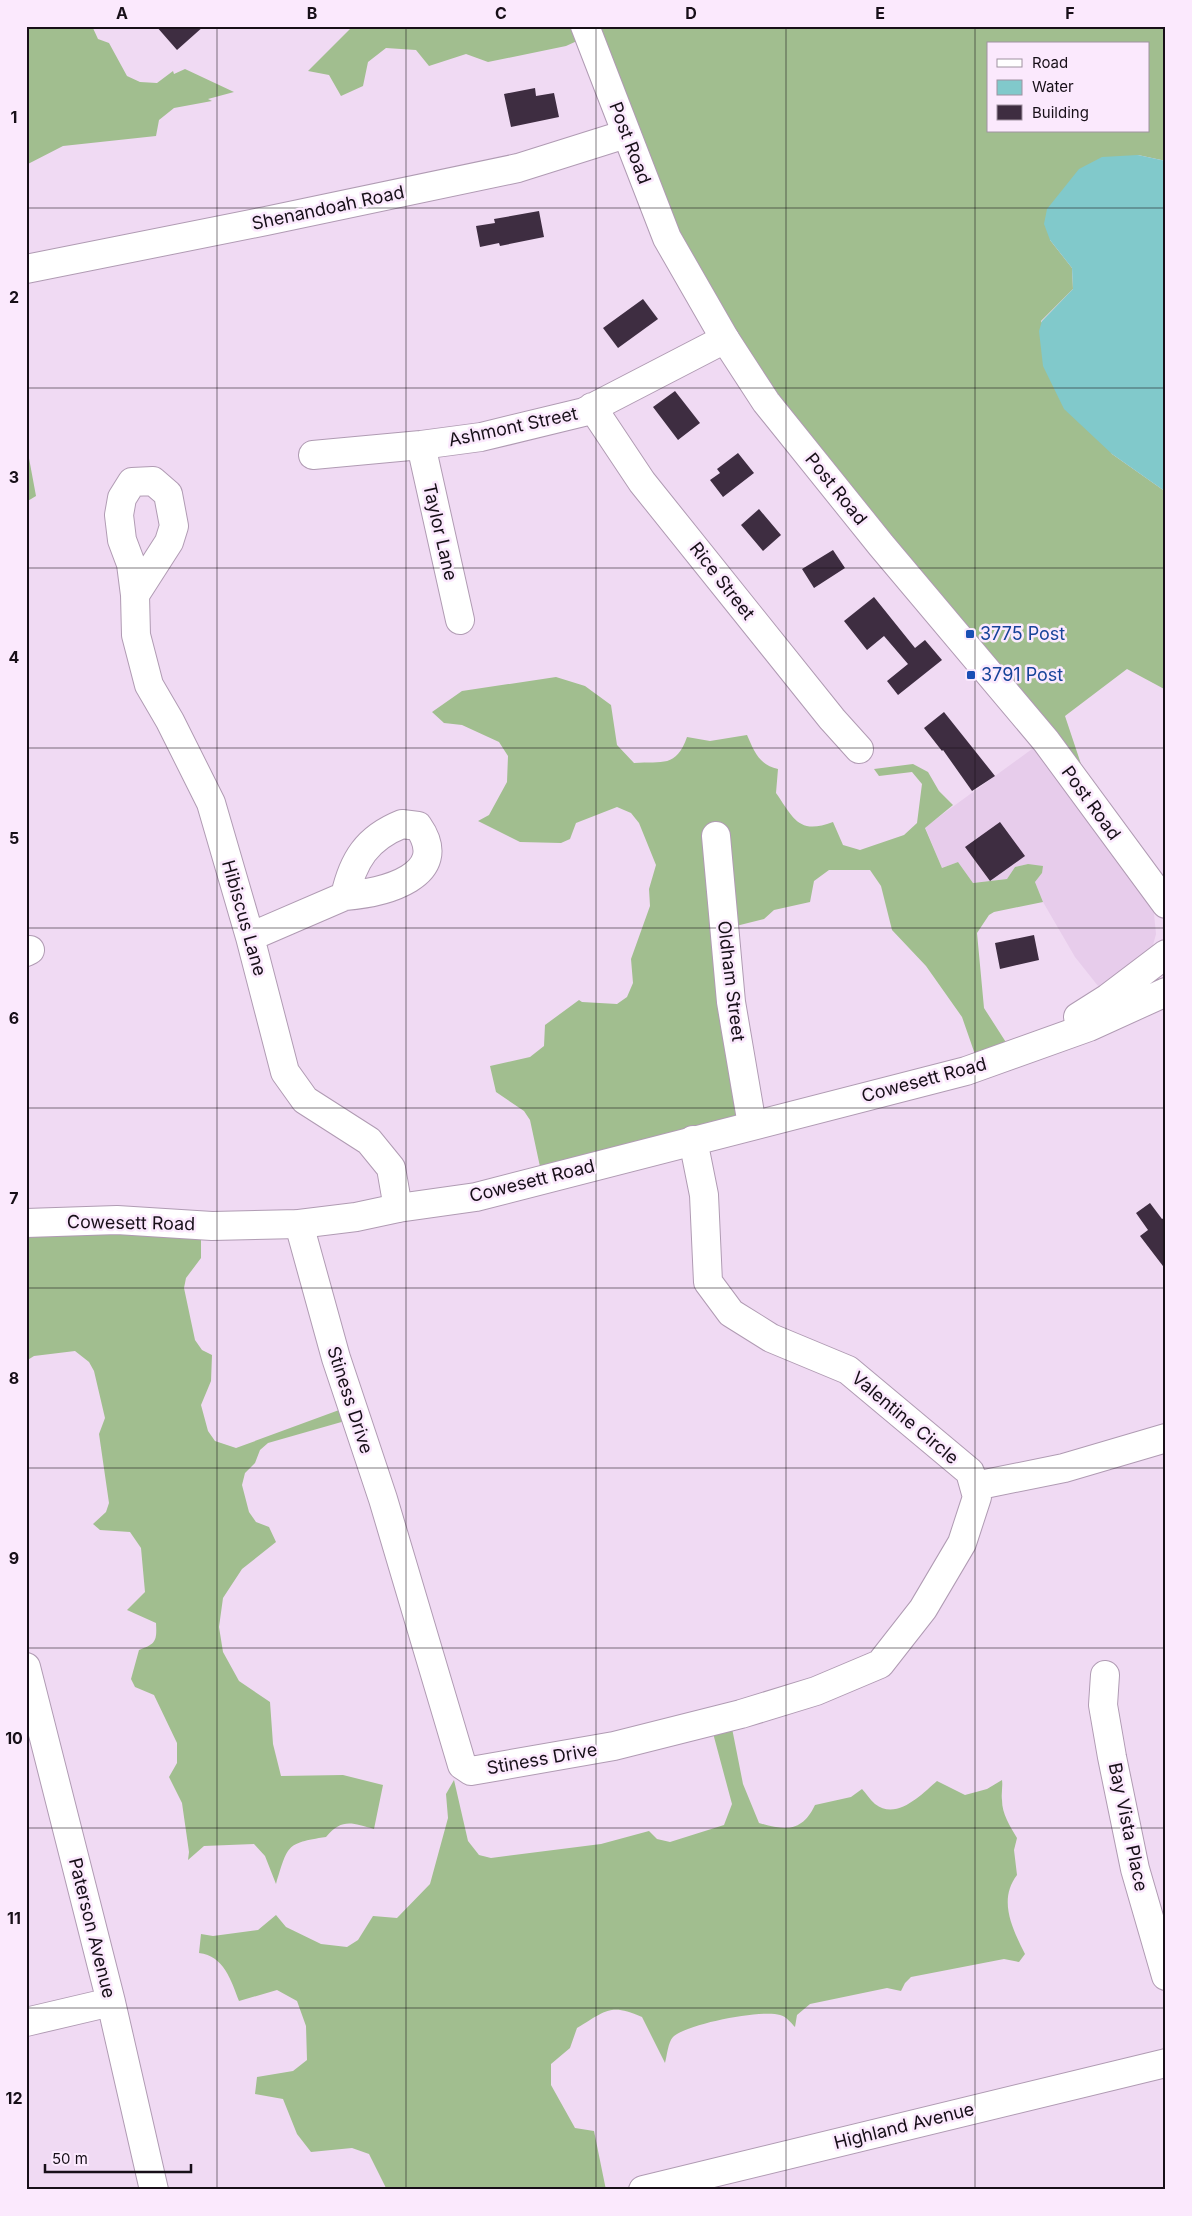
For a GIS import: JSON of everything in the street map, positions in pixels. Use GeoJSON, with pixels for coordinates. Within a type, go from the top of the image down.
{"type":"FeatureCollection","features":[{"type":"Feature","properties":{"kind":"street","name":"Post Road"},"geometry":{"type":"LineString","coordinates":[[585,26],[667,238],[725,339],[766,402],[881,545],[1046,741],[1166,904]]}},
{"type":"Feature","properties":{"kind":"street","name":"Shenandoah Road"},"geometry":{"type":"LineString","coordinates":[[26,269],[518,168],[626,134]]}},
{"type":"Feature","properties":{"kind":"street","name":"Ashmont Street"},"geometry":{"type":"LineString","coordinates":[[313,455],[421,445],[481,437],[584,412],[725,339]]}},
{"type":"Feature","properties":{"kind":"street","name":"Rice Street"},"geometry":{"type":"LineString","coordinates":[[592,407],[642,482],[832,719],[859,749]]}},
{"type":"Feature","properties":{"kind":"street","name":"Taylor Lane"},"geometry":{"type":"LineString","coordinates":[[421,445],[460,620]]}},
{"type":"Feature","properties":{"kind":"street","name":"Hibiscus Lane"},"geometry":{"type":"LineString","coordinates":[[135,595],[136,635],[149,685],[170,721],[211,803],[250,937],[285,1072],[306,1100],[369,1141],[391,1168],[398,1208]]}},
{"type":"Feature","properties":{"kind":"street","name":"Oldham Street"},"geometry":{"type":"LineString","coordinates":[[716,836],[731,1002],[752,1125]]}},
{"type":"Feature","properties":{"kind":"street"},"geometry":{"type":"LineString","coordinates":[[250,937],[345,896]]}},
{"type":"Feature","properties":{"kind":"street","name":"Cowesett Road"},"geometry":{"type":"LineString","coordinates":[[1025,1051],[1108,998],[1166,954]]}},
{"type":"Feature","properties":{"kind":"street","name":"Cowesett Road"},"geometry":{"type":"LineString","coordinates":[[26,1223],[117,1220],[212,1226],[299,1224],[356,1217],[398,1208],[476,1197],[966,1071],[1089,1028],[1166,992]]}},
{"type":"Feature","properties":{"kind":"street","name":"Valentine Circle"},"geometry":{"type":"LineString","coordinates":[[693,1140],[704,1195],[708,1282],[731,1313],[771,1338],[848,1370],[948,1451],[970,1472],[975,1486]]}},
{"type":"Feature","properties":{"kind":"street","name":"Stiness Drive"},"geometry":{"type":"LineString","coordinates":[[299,1224],[336,1358],[383,1499],[462,1765],[471,1771],[614,1746],[741,1714],[816,1691],[880,1664],[923,1609],[962,1543],[977,1496],[975,1486]]}},
{"type":"Feature","properties":{"kind":"street"},"geometry":{"type":"LineString","coordinates":[[975,1486],[1064,1468],[1166,1438]]}},
{"type":"Feature","properties":{"kind":"street","name":"Bay Vista Place"},"geometry":{"type":"LineString","coordinates":[[1105,1675],[1103,1705],[1112,1757],[1135,1869],[1166,1976]]}},
{"type":"Feature","properties":{"kind":"street","name":"Paterson Avenue"},"geometry":{"type":"LineString","coordinates":[[28,1679],[111,2002],[154,2190]]}},
{"type":"Feature","properties":{"kind":"street"},"geometry":{"type":"LineString","coordinates":[[26,2022],[111,2002]]}},
{"type":"Feature","properties":{"kind":"street","name":"Highland Avenue"},"geometry":{"type":"LineString","coordinates":[[643,2190],[1166,2062]]}},
{"type":"Feature","properties":{"kind":"shaded area"},"geometry":{"type":"Polygon","coordinates":[[[26,26],[92,26],[98,39],[109,43],[127,76],[140,82],[157,83],[173,71],[174,74],[185,69],[234,92],[208,99],[212,101],[174,108],[159,120],[156,136],[63,146],[26,165],[26,26]]]}},
{"type":"Feature","properties":{"kind":"shaded area"},"geometry":{"type":"Polygon","coordinates":[[[353,26],[1166,26],[1166,161],[1138,155],[1050,240],[1072,268],[1073,289],[1041,321],[1112,454],[1166,492],[1166,690],[1127,669],[1065,716],[1095,806],[759,386],[642,178],[588,36],[566,46],[488,62],[466,54],[429,66],[416,50],[386,48],[368,62],[363,86],[341,96],[329,75],[308,71],[353,26]]]}},
{"type":"Feature","properties":{"kind":"shaded area"},"geometry":{"type":"Polygon","coordinates":[[[26,442],[36,496],[26,502],[26,442]]]}},
{"type":"Feature","properties":{"kind":"shaded area"},"geometry":{"type":"Polygon","coordinates":[[[556,677],[585,686],[611,705],[617,745],[634,763],[667,761],[678,754],[687,737],[710,741],[747,735],[755,752],[762,761],[778,769],[776,793],[793,817],[798,822],[812,827],[833,822],[843,845],[860,850],[904,835],[917,823],[922,784],[912,772],[879,776],[874,769],[913,764],[928,772],[939,791],[953,805],[925,828],[942,868],[958,862],[973,883],[1007,879],[1015,867],[1028,864],[1043,866],[1042,873],[1035,882],[1043,902],[994,912],[989,915],[977,933],[984,1008],[1009,1047],[978,1063],[962,1017],[926,966],[892,930],[881,886],[870,870],[829,870],[814,881],[810,902],[774,910],[764,919],[724,929],[748,1120],[542,1176],[530,1120],[524,1111],[496,1092],[490,1066],[530,1057],[544,1046],[545,1025],[579,1000],[582,1002],[617,1004],[627,997],[633,983],[631,959],[650,906],[649,889],[656,865],[639,823],[631,813],[617,807],[576,823],[570,839],[561,843],[520,842],[478,821],[489,815],[507,782],[508,756],[499,742],[462,725],[444,723],[432,712],[462,691],[556,677]]]}},
{"type":"Feature","properties":{"kind":"shaded area"},"geometry":{"type":"Polygon","coordinates":[[[1043,741],[1152,893],[1156,934],[1149,960],[1106,996],[1075,957],[1043,902],[1035,882],[1042,873],[1028,864],[1015,867],[1007,879],[973,883],[958,862],[942,868],[925,827],[1043,741]]]}},
{"type":"Feature","properties":{"kind":"shaded area"},"geometry":{"type":"Polygon","coordinates":[[[26,1222],[201,1227],[201,1258],[186,1278],[184,1288],[195,1340],[202,1350],[212,1355],[211,1381],[201,1405],[208,1431],[215,1441],[236,1448],[350,1406],[352,1419],[268,1443],[260,1450],[255,1463],[245,1473],[242,1485],[249,1512],[256,1522],[269,1527],[276,1542],[242,1569],[223,1598],[219,1627],[223,1652],[239,1681],[270,1702],[273,1744],[281,1776],[343,1775],[383,1785],[374,1829],[353,1824],[342,1825],[326,1837],[295,1844],[286,1854],[276,1884],[265,1856],[254,1844],[204,1846],[188,1860],[189,1852],[182,1803],[169,1777],[177,1763],[177,1743],[154,1695],[135,1687],[131,1679],[139,1650],[152,1644],[156,1638],[156,1623],[127,1610],[145,1592],[141,1548],[130,1532],[100,1530],[93,1524],[106,1512],[109,1503],[99,1434],[105,1418],[94,1371],[89,1362],[75,1351],[34,1356],[26,1361],[26,1222]]]}},
{"type":"Feature","properties":{"kind":"shaded area"},"geometry":{"type":"Polygon","coordinates":[[[730,1718],[743,1784],[759,1823],[769,1826],[785,1828],[799,1825],[810,1814],[815,1805],[851,1797],[862,1789],[875,1804],[883,1808],[892,1809],[909,1804],[937,1781],[965,1795],[987,1789],[1002,1780],[1003,1810],[1017,1838],[1014,1850],[1017,1875],[1008,1894],[1008,1904],[1012,1924],[1025,1954],[1019,1962],[1004,1959],[911,1977],[901,1991],[887,1988],[810,2004],[797,2015],[795,2027],[780,2015],[758,2014],[725,2019],[693,2027],[671,2039],[665,2063],[642,2017],[622,2010],[602,2013],[577,2028],[570,2048],[551,2064],[551,2085],[575,2128],[594,2131],[606,2190],[387,2190],[369,2154],[352,2148],[311,2152],[297,2134],[283,2099],[255,2094],[257,2077],[293,2071],[307,2060],[306,2026],[297,2001],[277,1990],[239,2001],[229,1977],[221,1964],[208,1955],[199,1953],[201,1934],[213,1936],[258,1930],[276,1915],[286,1927],[321,1944],[347,1947],[358,1940],[373,1916],[397,1918],[430,1884],[448,1818],[446,1794],[454,1780],[468,1841],[479,1855],[491,1858],[601,1844],[649,1831],[657,1839],[670,1842],[724,1825],[732,1804],[710,1722],[730,1718]]]}},
{"type":"Feature","properties":{"kind":"water"},"geometry":{"type":"Polygon","coordinates":[[[1138,155],[1166,161],[1166,492],[1112,454],[1064,409],[1043,366],[1039,331],[1042,321],[1073,289],[1072,268],[1050,240],[1044,224],[1047,209],[1079,169],[1102,157],[1138,155]]]}},
{"type":"Feature","properties":{"kind":"building"},"geometry":{"type":"Polygon","coordinates":[[[156,26],[204,26],[177,50],[156,26]]]}},
{"type":"Feature","properties":{"kind":"building"},"geometry":{"type":"Polygon","coordinates":[[[535,88],[536,96],[554,93],[559,117],[511,127],[504,94],[535,88]]]}},
{"type":"Feature","properties":{"kind":"building"},"geometry":{"type":"Polygon","coordinates":[[[539,211],[544,237],[500,246],[499,243],[480,247],[476,226],[495,223],[494,219],[539,211]]]}},
{"type":"Feature","properties":{"kind":"building"},"geometry":{"type":"Polygon","coordinates":[[[643,299],[658,319],[618,348],[603,328],[643,299]]]}},
{"type":"Feature","properties":{"kind":"building"},"geometry":{"type":"Polygon","coordinates":[[[675,391],[700,423],[678,440],[653,407],[675,391]]]}},
{"type":"Feature","properties":{"kind":"building"},"geometry":{"type":"Polygon","coordinates":[[[738,453],[754,473],[723,497],[710,480],[720,473],[717,469],[738,453]]]}},
{"type":"Feature","properties":{"kind":"building"},"geometry":{"type":"Polygon","coordinates":[[[759,509],[781,535],[763,551],[741,525],[759,509]]]}},
{"type":"Feature","properties":{"kind":"building"},"geometry":{"type":"Polygon","coordinates":[[[833,550],[845,568],[814,588],[802,569],[833,550]]]}},
{"type":"Feature","properties":{"kind":"building"},"geometry":{"type":"Polygon","coordinates":[[[874,597],[915,648],[925,640],[942,660],[898,695],[887,681],[908,664],[884,636],[867,650],[844,621],[874,597]]]}},
{"type":"Feature","properties":{"kind":"building"},"geometry":{"type":"Polygon","coordinates":[[[944,712],[995,776],[972,791],[943,750],[924,728],[944,712]]]}},
{"type":"Feature","properties":{"kind":"building"},"geometry":{"type":"Polygon","coordinates":[[[1000,822],[1025,856],[990,881],[965,847],[1000,822]]]}},
{"type":"Feature","properties":{"kind":"building"},"geometry":{"type":"Polygon","coordinates":[[[1034,935],[1039,960],[1000,969],[995,943],[1034,935]]]}},
{"type":"Feature","properties":{"kind":"building"},"geometry":{"type":"Polygon","coordinates":[[[1150,1203],[1162,1219],[1166,1217],[1166,1270],[1140,1236],[1148,1230],[1136,1213],[1150,1203]]]}},
{"type":"Feature","properties":{"kind":"place","name":"3775 Post"},"geometry":{"type":"Point","coordinates":[970,634]}},
{"type":"Feature","properties":{"kind":"place","name":"3791 Post"},"geometry":{"type":"Point","coordinates":[971,675]}}]}
